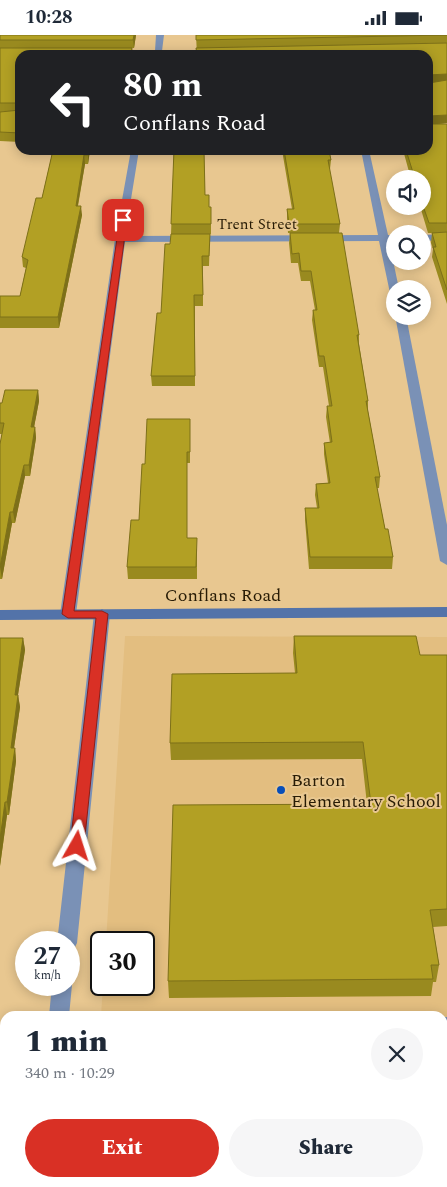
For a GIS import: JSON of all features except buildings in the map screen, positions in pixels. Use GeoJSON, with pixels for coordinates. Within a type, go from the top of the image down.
{"type":"FeatureCollection","features":[{"type":"Feature","properties":{"kind":"main road","name":"Conflans Road"},"geometry":{"type":"LineString","coordinates":[[0,615],[447,612]]}},
{"type":"Feature","properties":{"kind":"street"},"geometry":{"type":"LineString","coordinates":[[158,50],[160,35]]}},
{"type":"Feature","properties":{"kind":"street"},"geometry":{"type":"LineString","coordinates":[[68,614],[120,239],[134,155]]}},
{"type":"Feature","properties":{"kind":"street"},"geometry":{"type":"LineString","coordinates":[[366,155],[386,225]]}},
{"type":"Feature","properties":{"kind":"street"},"geometry":{"type":"LineString","coordinates":[[431,237],[447,237]]}},
{"type":"Feature","properties":{"kind":"street","name":"Trent Street"},"geometry":{"type":"LineString","coordinates":[[120,239],[386,238]]}},
{"type":"Feature","properties":{"kind":"street"},"geometry":{"type":"LineString","coordinates":[[402,325],[447,561]]}},
{"type":"Feature","properties":{"kind":"street"},"geometry":{"type":"LineString","coordinates":[[68,931],[102,614]]}},
{"type":"Feature","properties":{"kind":"street"},"geometry":{"type":"LineString","coordinates":[[59,1011],[61,996]]}},
{"type":"Feature","properties":{"kind":"shaded area","name":"Barton Elementary School"},"geometry":{"type":"Polygon","coordinates":[[[125,636],[447,637],[447,1011],[101,1011],[102,996],[155,996],[155,931],[107,931],[125,636]]]}},
{"type":"Feature","properties":{"kind":"place","name":"Barton Elementary School"},"geometry":{"type":"Point","coordinates":[281,790]}},
{"type":"Feature","properties":{"kind":"route"},"geometry":{"type":"LineString","coordinates":[[77,846],[102,614],[68,614],[123,220]]}}]}
